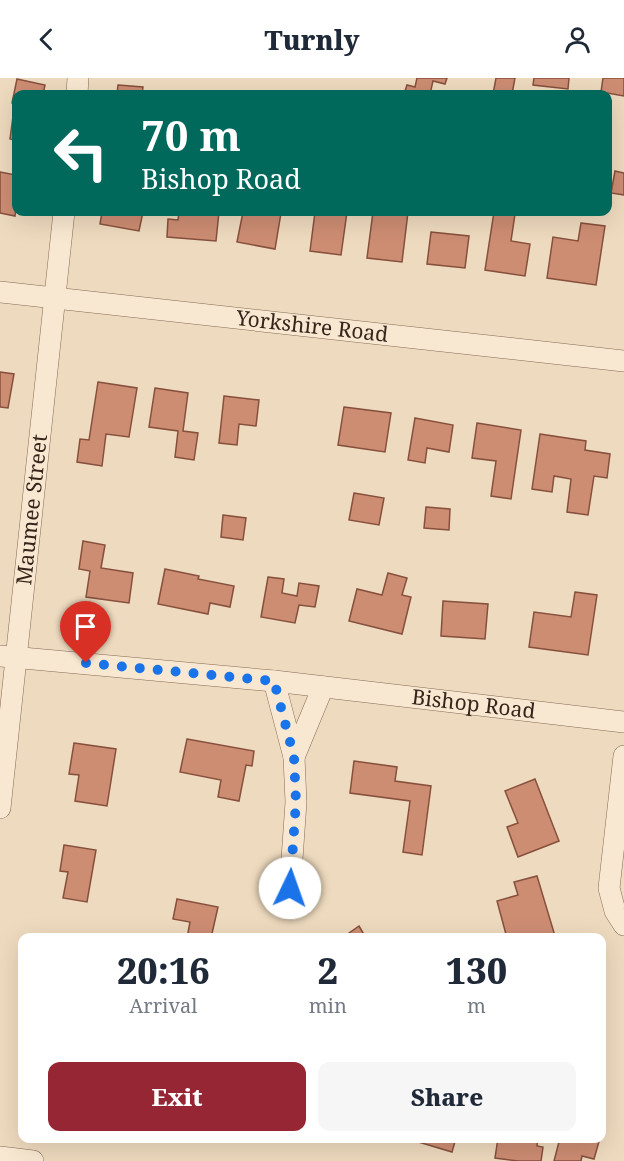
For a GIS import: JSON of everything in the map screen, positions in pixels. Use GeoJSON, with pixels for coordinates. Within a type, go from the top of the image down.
{"type":"FeatureCollection","features":[{"type":"Feature","properties":{"kind":"street","name":"Maumee Street"},"geometry":{"type":"LineString","coordinates":[[0,807],[8,656],[64,216]]}},
{"type":"Feature","properties":{"kind":"street","name":"Yorkshire Road"},"geometry":{"type":"LineString","coordinates":[[0,292],[624,361]]}},
{"type":"Feature","properties":{"kind":"street","name":"Bishop Road"},"geometry":{"type":"LineString","coordinates":[[8,656],[274,681],[624,722]]}},
{"type":"Feature","properties":{"kind":"street"},"geometry":{"type":"LineString","coordinates":[[274,681],[294,757],[296,802],[290,888]]}},
{"type":"Feature","properties":{"kind":"street"},"geometry":{"type":"LineString","coordinates":[[294,757],[323,687]]}},
{"type":"Feature","properties":{"kind":"street"},"geometry":{"type":"LineString","coordinates":[[624,756],[609,888],[615,911],[624,925]]}},
{"type":"Feature","properties":{"kind":"street"},"geometry":{"type":"LineString","coordinates":[[0,1158],[33,1161]]}},
{"type":"Feature","properties":{"kind":"building"},"geometry":{"type":"Polygon","coordinates":[[[417,78],[447,78],[445,84],[433,81],[431,90],[405,90],[407,85],[415,87],[417,78]]]}},
{"type":"Feature","properties":{"kind":"building"},"geometry":{"type":"Polygon","coordinates":[[[496,78],[515,78],[513,90],[494,90],[496,78]]]}},
{"type":"Feature","properties":{"kind":"building"},"geometry":{"type":"Polygon","coordinates":[[[534,78],[569,78],[568,89],[533,85],[534,78]]]}},
{"type":"Feature","properties":{"kind":"building"},"geometry":{"type":"Polygon","coordinates":[[[603,78],[624,78],[624,96],[612,94],[612,90],[601,90],[603,78]]]}},
{"type":"Feature","properties":{"kind":"building"},"geometry":{"type":"Polygon","coordinates":[[[17,79],[45,85],[44,90],[15,90],[17,79]]]}},
{"type":"Feature","properties":{"kind":"building"},"geometry":{"type":"Polygon","coordinates":[[[118,85],[143,87],[143,90],[117,90],[118,85]]]}},
{"type":"Feature","properties":{"kind":"building"},"geometry":{"type":"Polygon","coordinates":[[[615,171],[624,173],[624,195],[612,193],[615,171]]]}},
{"type":"Feature","properties":{"kind":"building"},"geometry":{"type":"Polygon","coordinates":[[[0,172],[12,174],[12,215],[0,213],[0,172]]]}},
{"type":"Feature","properties":{"kind":"building"},"geometry":{"type":"Polygon","coordinates":[[[101,216],[142,216],[139,231],[100,224],[101,216]]]}},
{"type":"Feature","properties":{"kind":"building"},"geometry":{"type":"Polygon","coordinates":[[[178,216],[219,216],[216,241],[167,237],[168,219],[178,220],[178,216]]]}},
{"type":"Feature","properties":{"kind":"building"},"geometry":{"type":"Polygon","coordinates":[[[242,216],[280,216],[275,249],[237,242],[242,216]]]}},
{"type":"Feature","properties":{"kind":"building"},"geometry":{"type":"Polygon","coordinates":[[[314,216],[346,216],[341,255],[310,251],[314,216]]]}},
{"type":"Feature","properties":{"kind":"building"},"geometry":{"type":"Polygon","coordinates":[[[372,216],[408,216],[402,262],[367,258],[372,216]]]}},
{"type":"Feature","properties":{"kind":"building"},"geometry":{"type":"Polygon","coordinates":[[[493,216],[515,216],[511,241],[530,244],[525,276],[485,270],[493,216]]]}},
{"type":"Feature","properties":{"kind":"building"},"geometry":{"type":"Polygon","coordinates":[[[581,223],[605,226],[596,285],[547,278],[553,237],[578,241],[581,223]]]}},
{"type":"Feature","properties":{"kind":"building"},"geometry":{"type":"Polygon","coordinates":[[[431,232],[469,236],[465,268],[427,264],[431,232]]]}},
{"type":"Feature","properties":{"kind":"building"},"geometry":{"type":"Polygon","coordinates":[[[0,372],[14,374],[8,408],[0,407],[0,372]]]}},
{"type":"Feature","properties":{"kind":"building"},"geometry":{"type":"Polygon","coordinates":[[[98,382],[137,388],[129,437],[106,434],[102,466],[77,462],[80,439],[89,440],[98,382]]]}},
{"type":"Feature","properties":{"kind":"building"},"geometry":{"type":"Polygon","coordinates":[[[155,388],[188,393],[183,431],[198,433],[194,460],[175,457],[178,431],[149,427],[155,388]]]}},
{"type":"Feature","properties":{"kind":"building"},"geometry":{"type":"Polygon","coordinates":[[[224,396],[259,400],[256,426],[239,424],[237,445],[219,443],[224,396]]]}},
{"type":"Feature","properties":{"kind":"building"},"geometry":{"type":"Polygon","coordinates":[[[344,407],[391,413],[385,452],[338,445],[344,407]]]}},
{"type":"Feature","properties":{"kind":"building"},"geometry":{"type":"Polygon","coordinates":[[[415,418],[453,425],[449,452],[427,448],[425,463],[408,460],[415,418]]]}},
{"type":"Feature","properties":{"kind":"building"},"geometry":{"type":"Polygon","coordinates":[[[477,423],[521,430],[511,499],[491,496],[496,461],[472,458],[477,423]]]}},
{"type":"Feature","properties":{"kind":"building"},"geometry":{"type":"Polygon","coordinates":[[[540,434],[586,441],[585,450],[610,454],[607,478],[594,476],[588,515],[567,512],[571,479],[554,476],[552,492],[532,489],[540,434]]]}},
{"type":"Feature","properties":{"kind":"building"},"geometry":{"type":"Polygon","coordinates":[[[354,493],[384,498],[379,525],[349,520],[354,493]]]}},
{"type":"Feature","properties":{"kind":"building"},"geometry":{"type":"Polygon","coordinates":[[[426,507],[450,509],[449,530],[424,528],[426,507]]]}},
{"type":"Feature","properties":{"kind":"building"},"geometry":{"type":"Polygon","coordinates":[[[223,515],[246,518],[243,540],[221,537],[223,515]]]}},
{"type":"Feature","properties":{"kind":"building"},"geometry":{"type":"Polygon","coordinates":[[[83,541],[105,545],[101,568],[133,573],[129,603],[86,597],[90,571],[79,569],[83,541]]]}},
{"type":"Feature","properties":{"kind":"building"},"geometry":{"type":"Polygon","coordinates":[[[165,569],[199,576],[198,579],[234,586],[230,607],[210,603],[208,614],[158,604],[165,569]]]}},
{"type":"Feature","properties":{"kind":"building"},"geometry":{"type":"Polygon","coordinates":[[[388,573],[407,578],[402,595],[411,597],[402,634],[349,621],[357,589],[382,595],[388,573]]]}},
{"type":"Feature","properties":{"kind":"building"},"geometry":{"type":"Polygon","coordinates":[[[268,577],[284,579],[282,593],[297,596],[299,583],[319,586],[315,607],[299,605],[295,623],[261,617],[268,577]]]}},
{"type":"Feature","properties":{"kind":"building"},"geometry":{"type":"Polygon","coordinates":[[[575,592],[597,595],[588,655],[529,647],[534,612],[571,617],[575,592]]]}},
{"type":"Feature","properties":{"kind":"building"},"geometry":{"type":"Polygon","coordinates":[[[443,601],[488,604],[485,639],[441,636],[443,601]]]}},
{"type":"Feature","properties":{"kind":"building"},"geometry":{"type":"Polygon","coordinates":[[[187,739],[254,751],[252,766],[246,765],[239,801],[218,797],[221,780],[180,772],[187,739]]]}},
{"type":"Feature","properties":{"kind":"building"},"geometry":{"type":"Polygon","coordinates":[[[74,743],[116,749],[107,806],[75,801],[79,775],[69,774],[74,743]]]}},
{"type":"Feature","properties":{"kind":"building"},"geometry":{"type":"Polygon","coordinates":[[[354,761],[397,767],[395,781],[431,786],[422,855],[403,852],[410,801],[350,793],[354,761]]]}},
{"type":"Feature","properties":{"kind":"building"},"geometry":{"type":"Polygon","coordinates":[[[535,779],[559,841],[518,857],[507,827],[518,823],[505,791],[535,779]]]}},
{"type":"Feature","properties":{"kind":"building"},"geometry":{"type":"Polygon","coordinates":[[[64,845],[96,850],[87,902],[63,898],[68,872],[60,871],[64,845]]]}},
{"type":"Feature","properties":{"kind":"building"},"geometry":{"type":"Polygon","coordinates":[[[537,876],[554,933],[506,933],[497,901],[518,895],[514,882],[537,876]]]}},
{"type":"Feature","properties":{"kind":"building"},"geometry":{"type":"Polygon","coordinates":[[[177,899],[218,907],[212,933],[188,933],[190,922],[173,919],[177,899]]]}},
{"type":"Feature","properties":{"kind":"building"},"geometry":{"type":"Polygon","coordinates":[[[359,926],[363,933],[349,933],[359,926]]]}},
{"type":"Feature","properties":{"kind":"building"},"geometry":{"type":"Polygon","coordinates":[[[422,1143],[455,1143],[452,1152],[422,1143]]]}},
{"type":"Feature","properties":{"kind":"building"},"geometry":{"type":"Polygon","coordinates":[[[497,1143],[537,1143],[537,1146],[543,1147],[541,1161],[495,1158],[497,1143]]]}},
{"type":"Feature","properties":{"kind":"building"},"geometry":{"type":"Polygon","coordinates":[[[559,1143],[599,1143],[594,1159],[582,1156],[581,1161],[554,1161],[559,1143]]]}},
{"type":"Feature","properties":{"kind":"route"},"geometry":{"type":"LineString","coordinates":[[86,663],[274,681],[294,757],[296,802],[290,888]]}}]}
